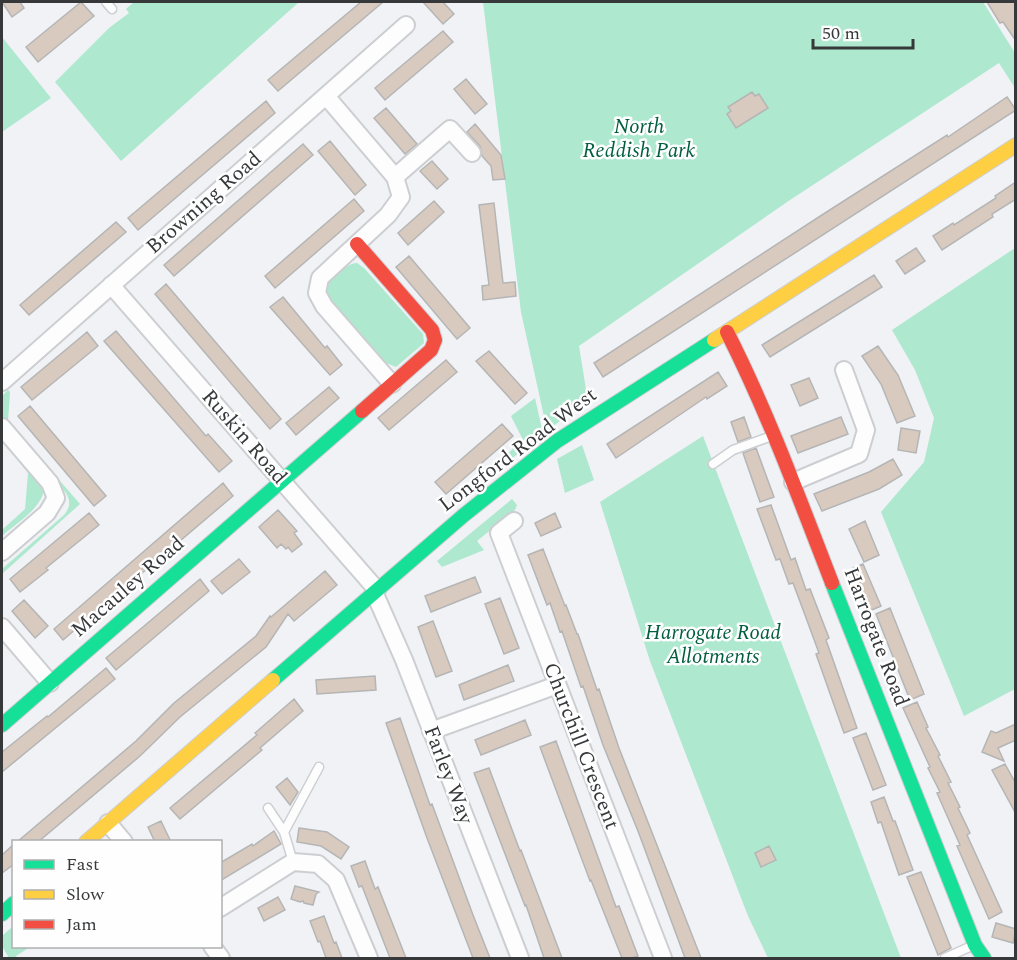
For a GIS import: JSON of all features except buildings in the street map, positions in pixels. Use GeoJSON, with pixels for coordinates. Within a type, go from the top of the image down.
{"type":"FeatureCollection","features":[{"type":"Feature","properties":{"kind":"street","name":"Browning Road"},"geometry":{"type":"LineString","coordinates":[[2,382],[406,26]]}},
{"type":"Feature","properties":{"kind":"street"},"geometry":{"type":"LineString","coordinates":[[326,96],[395,177],[401,197],[388,215],[320,278],[317,293],[324,306],[392,384]]}},
{"type":"Feature","properties":{"kind":"street"},"geometry":{"type":"LineString","coordinates":[[395,177],[450,129],[472,153]]}},
{"type":"Feature","properties":{"kind":"street","name":"Longford Road West"},"geometry":{"type":"LineString","coordinates":[[88,840],[464,515],[557,441],[1016,145]]}},
{"type":"Feature","properties":{"kind":"street","name":"Macauley Road"},"geometry":{"type":"LineString","coordinates":[[2,725],[430,350],[435,340],[432,330],[357,244]]}},
{"type":"Feature","properties":{"kind":"street","name":"Ruskin Road"},"geometry":{"type":"LineString","coordinates":[[111,285],[375,591]]}},
{"type":"Feature","properties":{"kind":"street","name":"Harrogate Road"},"geometry":{"type":"LineString","coordinates":[[727,332],[774,435],[975,945],[984,958]]}},
{"type":"Feature","properties":{"kind":"street"},"geometry":{"type":"LineString","coordinates":[[793,482],[859,454],[866,430],[844,370]]}},
{"type":"Feature","properties":{"kind":"street"},"geometry":{"type":"LineString","coordinates":[[2,427],[50,483],[56,498],[47,513],[2,552]]}},
{"type":"Feature","properties":{"kind":"street","name":"Churchill Crescent"},"geometry":{"type":"LineString","coordinates":[[514,521],[493,538],[557,685],[663,958]]}},
{"type":"Feature","properties":{"kind":"street","name":"Farley Way"},"geometry":{"type":"LineString","coordinates":[[375,591],[520,958]]}},
{"type":"Feature","properties":{"kind":"street"},"geometry":{"type":"LineString","coordinates":[[2,627],[50,683]]}},
{"type":"Feature","properties":{"kind":"street"},"geometry":{"type":"LineString","coordinates":[[431,731],[557,685]]}},
{"type":"Feature","properties":{"kind":"street"},"geometry":{"type":"LineString","coordinates":[[108,823],[122,840]]}},
{"type":"Feature","properties":{"kind":"street"},"geometry":{"type":"LineString","coordinates":[[222,907],[293,862],[318,864],[336,880],[369,958]]}},
{"type":"Feature","properties":{"kind":"lane"},"geometry":{"type":"LineString","coordinates":[[713,464],[733,450],[774,435]]}},
{"type":"Feature","properties":{"kind":"lane"},"geometry":{"type":"LineString","coordinates":[[284,832],[319,767]]}},
{"type":"Feature","properties":{"kind":"lane"},"geometry":{"type":"LineString","coordinates":[[268,808],[284,832],[293,862]]}},
{"type":"Feature","properties":{"kind":"lane"},"geometry":{"type":"LineString","coordinates":[[945,958],[975,945]]}},
{"type":"Feature","properties":{"kind":"green space"},"geometry":{"type":"Polygon","coordinates":[[[134,2],[299,2],[121,161],[55,82],[109,28],[129,13],[126,9],[134,2]]]}},
{"type":"Feature","properties":{"kind":"green space","name":"North Reddish Park"},"geometry":{"type":"Polygon","coordinates":[[[483,2],[983,2],[1015,53],[1015,88],[999,63],[790,200],[579,346],[588,402],[547,430],[521,312],[483,2]]]}},
{"type":"Feature","properties":{"kind":"green space"},"geometry":{"type":"Polygon","coordinates":[[[2,37],[51,98],[2,132],[2,37]]]}},
{"type":"Feature","properties":{"kind":"green space"},"geometry":{"type":"Polygon","coordinates":[[[1015,248],[1015,689],[964,716],[881,512],[924,462],[934,418],[915,370],[892,330],[1015,248]]]}},
{"type":"Feature","properties":{"kind":"green space"},"geometry":{"type":"Polygon","coordinates":[[[357,263],[423,334],[424,343],[396,367],[386,363],[353,325],[337,313],[324,292],[337,273],[357,263]]]}},
{"type":"Feature","properties":{"kind":"green space"},"geometry":{"type":"Polygon","coordinates":[[[8,390],[10,392],[8,421],[80,504],[2,574],[2,569],[64,515],[69,504],[66,493],[2,419],[2,396],[8,390]]]}},
{"type":"Feature","properties":{"kind":"green space"},"geometry":{"type":"Polygon","coordinates":[[[535,398],[543,434],[483,481],[480,478],[523,440],[511,416],[535,398]]]}},
{"type":"Feature","properties":{"kind":"green space"},"geometry":{"type":"Polygon","coordinates":[[[2,436],[44,486],[43,494],[35,508],[2,536],[2,530],[25,509],[28,473],[2,440],[2,436]]]}},
{"type":"Feature","properties":{"kind":"green space","name":"Harrogate Road Allotments"},"geometry":{"type":"Polygon","coordinates":[[[703,436],[901,958],[768,958],[748,916],[650,661],[600,502],[703,436]]]}},
{"type":"Feature","properties":{"kind":"green space"},"geometry":{"type":"Polygon","coordinates":[[[582,445],[594,480],[565,493],[557,459],[582,445]]]}},
{"type":"Feature","properties":{"kind":"green space"},"geometry":{"type":"Polygon","coordinates":[[[512,499],[517,505],[515,510],[477,541],[484,550],[442,567],[437,561],[512,499]]]}},
{"type":"Feature","properties":{"kind":"green space"},"geometry":{"type":"Polygon","coordinates":[[[11,928],[12,948],[28,948],[16,956],[17,958],[9,958],[2,946],[2,936],[11,928]]]}},
{"type":"Feature","properties":{"kind":"traffic: fast"},"geometry":{"type":"LineString","coordinates":[[273,680],[464,515],[557,441],[714,340]]}},
{"type":"Feature","properties":{"kind":"traffic: fast"},"geometry":{"type":"LineString","coordinates":[[2,725],[362,411]]}},
{"type":"Feature","properties":{"kind":"traffic: fast"},"geometry":{"type":"LineString","coordinates":[[832,583],[975,945],[984,958]]}},
{"type":"Feature","properties":{"kind":"traffic: fast"},"geometry":{"type":"LineString","coordinates":[[2,914],[12,905]]}},
{"type":"Feature","properties":{"kind":"traffic: slow"},"geometry":{"type":"LineString","coordinates":[[714,340],[1016,145]]}},
{"type":"Feature","properties":{"kind":"traffic: slow"},"geometry":{"type":"LineString","coordinates":[[88,840],[273,680]]}},
{"type":"Feature","properties":{"kind":"traffic: jam"},"geometry":{"type":"LineString","coordinates":[[357,244],[432,330],[435,340],[431,350],[362,411]]}},
{"type":"Feature","properties":{"kind":"traffic: jam"},"geometry":{"type":"LineString","coordinates":[[727,332],[770,425],[832,583]]}}]}
